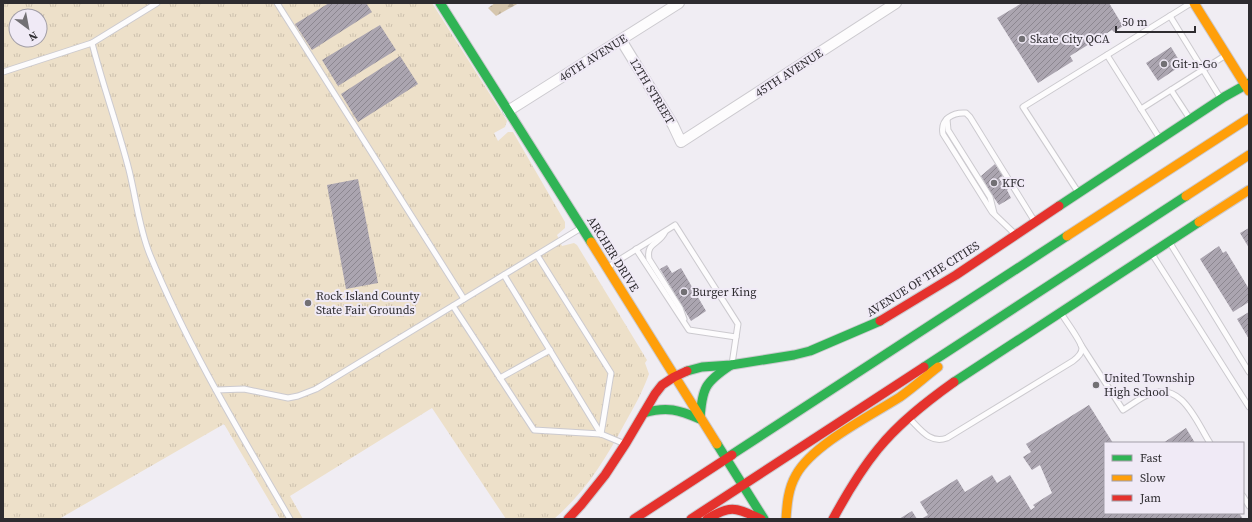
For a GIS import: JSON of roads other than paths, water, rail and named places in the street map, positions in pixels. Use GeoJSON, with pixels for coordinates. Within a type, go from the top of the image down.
{"type":"FeatureCollection","features":[{"type":"Feature","properties":{"kind":"street","name":"ARCHER DRIVE"},"geometry":{"type":"LineString","coordinates":[[440,3],[582,227],[700,419],[757,509],[766,518]]}},
{"type":"Feature","properties":{"kind":"street","name":"46TH AVENUE"},"geometry":{"type":"LineString","coordinates":[[508,111],[679,3]]}},
{"type":"Feature","properties":{"kind":"street","name":"45TH AVENUE"},"geometry":{"type":"LineString","coordinates":[[681,142],[896,3]]}},
{"type":"Feature","properties":{"kind":"street"},"geometry":{"type":"LineString","coordinates":[[1193,3],[1226,55],[1248,86]]}},
{"type":"Feature","properties":{"kind":"street","name":"12TH STREET"},"geometry":{"type":"LineString","coordinates":[[621,40],[673,125],[681,142]]}},
{"type":"Feature","properties":{"kind":"street","name":"AVENUE OF THE CITIES"},"geometry":{"type":"LineString","coordinates":[[568,519],[597,487],[655,394],[662,385],[674,377],[687,371],[702,367],[731,365],[794,355],[853,334],[894,313],[1079,194],[1221,99],[1248,86]]}},
{"type":"Feature","properties":{"kind":"street"},"geometry":{"type":"LineString","coordinates":[[634,519],[1249,118]]}},
{"type":"Feature","properties":{"kind":"street"},"geometry":{"type":"LineString","coordinates":[[691,519],[1249,155]]}},
{"type":"Feature","properties":{"kind":"street"},"geometry":{"type":"LineString","coordinates":[[833,519],[849,489],[868,462],[885,441],[909,418],[960,378],[1249,190]]}},
{"type":"Feature","properties":{"kind":"street"},"geometry":{"type":"LineString","coordinates":[[786,519],[787,499],[792,483],[796,474],[809,458],[830,441],[914,387],[993,321]]}},
{"type":"Feature","properties":{"kind":"street"},"geometry":{"type":"LineString","coordinates":[[746,446],[910,339]]}},
{"type":"Feature","properties":{"kind":"street"},"geometry":{"type":"LineString","coordinates":[[644,413],[664,407],[681,411],[700,419],[701,403],[706,384],[731,365]]}},
{"type":"Feature","properties":{"kind":"street"},"geometry":{"type":"LineString","coordinates":[[707,519],[718,512],[730,508],[735,508],[766,518]]}},
{"type":"Feature","properties":{"kind":"lane"},"geometry":{"type":"LineString","coordinates":[[3,72],[92,43],[157,3]]}},
{"type":"Feature","properties":{"kind":"lane"},"geometry":{"type":"LineString","coordinates":[[277,3],[464,299]]}},
{"type":"Feature","properties":{"kind":"lane"},"geometry":{"type":"LineString","coordinates":[[1079,194],[1023,107],[1193,3]]}},
{"type":"Feature","properties":{"kind":"lane"},"geometry":{"type":"LineString","coordinates":[[1170,16],[1221,99]]}},
{"type":"Feature","properties":{"kind":"lane"},"geometry":{"type":"LineString","coordinates":[[92,43],[129,170],[145,242],[185,332],[228,412],[290,519]]}},
{"type":"Feature","properties":{"kind":"lane"},"geometry":{"type":"LineString","coordinates":[[1107,55],[1160,140]]}},
{"type":"Feature","properties":{"kind":"lane"},"geometry":{"type":"LineString","coordinates":[[1141,109],[1226,55]]}},
{"type":"Feature","properties":{"kind":"lane"},"geometry":{"type":"LineString","coordinates":[[1171,90],[1190,120]]}},
{"type":"Feature","properties":{"kind":"lane"},"geometry":{"type":"LineString","coordinates":[[1016,235],[992,212],[943,134],[943,123],[954,114],[966,112],[970,117],[1035,222]]}},
{"type":"Feature","properties":{"kind":"lane"},"geometry":{"type":"LineString","coordinates":[[607,268],[675,225],[738,324],[731,365]]}},
{"type":"Feature","properties":{"kind":"lane"},"geometry":{"type":"LineString","coordinates":[[216,390],[244,389],[288,398],[316,389],[582,227]]}},
{"type":"Feature","properties":{"kind":"lane"},"geometry":{"type":"LineString","coordinates":[[666,231],[662,238],[651,246],[648,252],[649,260],[680,308],[688,330]]}},
{"type":"Feature","properties":{"kind":"lane"},"geometry":{"type":"LineString","coordinates":[[1170,242],[1249,372]]}},
{"type":"Feature","properties":{"kind":"lane"},"geometry":{"type":"LineString","coordinates":[[636,249],[688,330],[736,337]]}},
{"type":"Feature","properties":{"kind":"lane"},"geometry":{"type":"LineString","coordinates":[[1152,253],[1249,407]]}},
{"type":"Feature","properties":{"kind":"lane"},"geometry":{"type":"LineString","coordinates":[[537,255],[611,373],[601,434]]}},
{"type":"Feature","properties":{"kind":"lane"},"geometry":{"type":"LineString","coordinates":[[504,274],[601,434]]}},
{"type":"Feature","properties":{"kind":"lane"},"geometry":{"type":"LineString","coordinates":[[453,306],[534,430],[601,434],[625,444]]}},
{"type":"Feature","properties":{"kind":"lane"},"geometry":{"type":"LineString","coordinates":[[1060,313],[1123,410],[1148,394],[1159,391],[1177,395],[1184,401],[1209,442]]}},
{"type":"Feature","properties":{"kind":"lane"},"geometry":{"type":"LineString","coordinates":[[909,418],[930,438],[939,441],[947,438],[1080,356],[1082,349],[1079,342]]}},
{"type":"Feature","properties":{"kind":"lane"},"geometry":{"type":"LineString","coordinates":[[500,378],[550,350]]}},
{"type":"Feature","properties":{"kind":"place","name":"Skate City QCA"},"geometry":{"type":"Point","coordinates":[1022,39]}},
{"type":"Feature","properties":{"kind":"place","name":"Git-n-Go"},"geometry":{"type":"Point","coordinates":[1164,64]}},
{"type":"Feature","properties":{"kind":"place","name":"KFC"},"geometry":{"type":"Point","coordinates":[994,183]}},
{"type":"Feature","properties":{"kind":"place","name":"Burger King"},"geometry":{"type":"Point","coordinates":[684,292]}},
{"type":"Feature","properties":{"kind":"place","name":"Rock Island County State Fair Grounds"},"geometry":{"type":"Point","coordinates":[308,303]}},
{"type":"Feature","properties":{"kind":"place","name":"United Township High School"},"geometry":{"type":"Point","coordinates":[1096,385]}}]}
